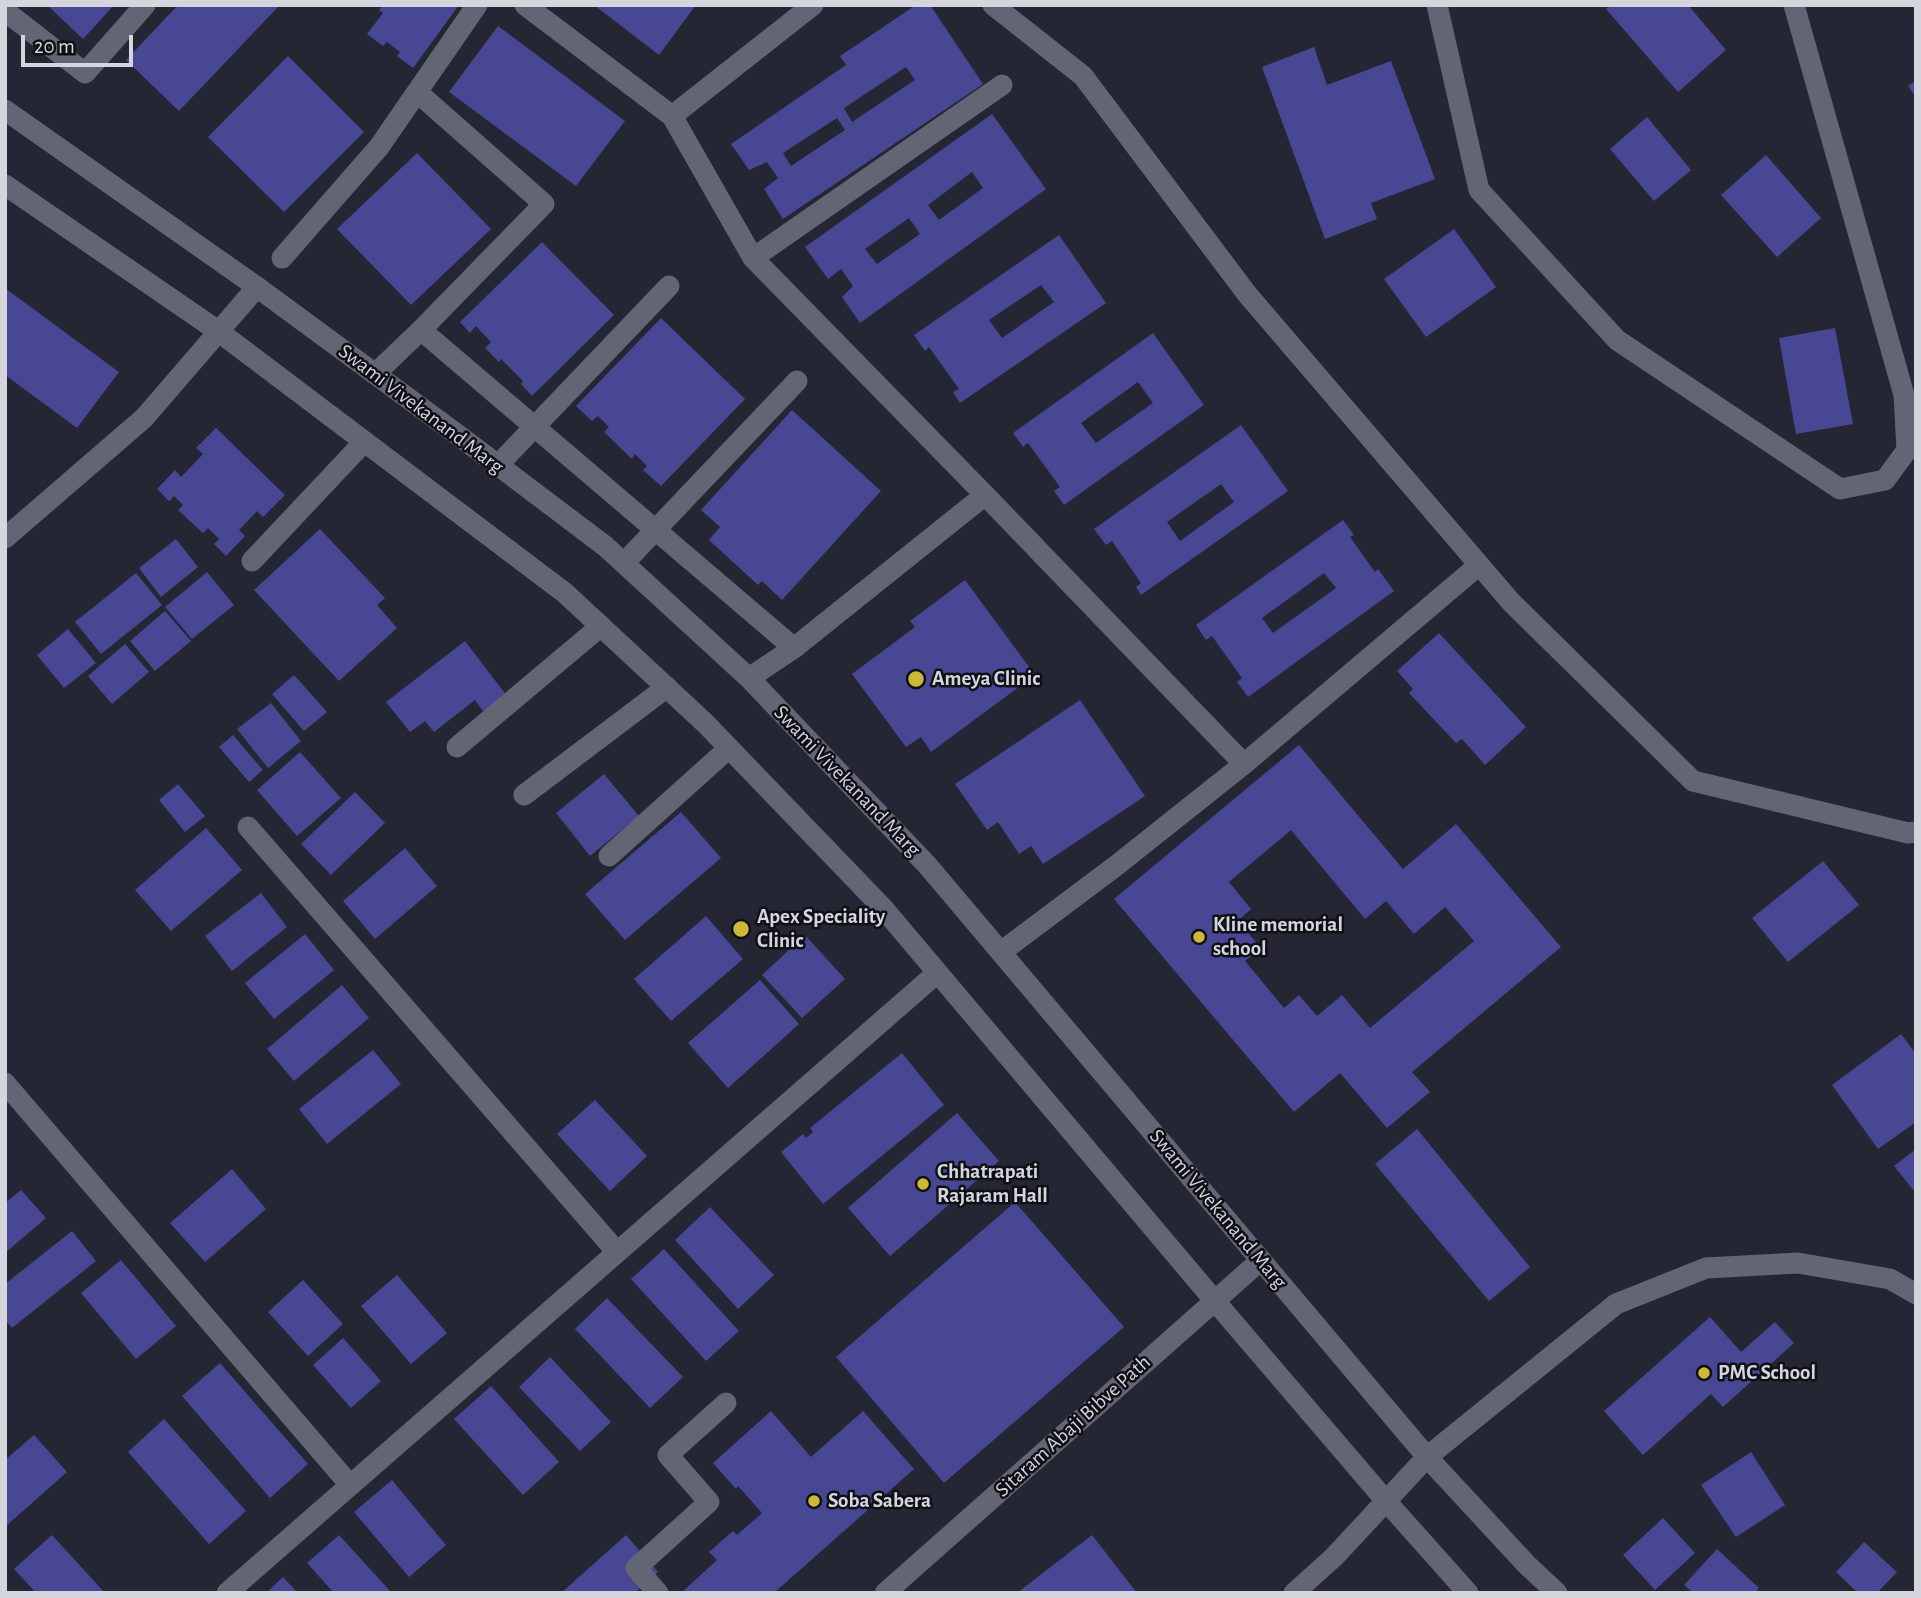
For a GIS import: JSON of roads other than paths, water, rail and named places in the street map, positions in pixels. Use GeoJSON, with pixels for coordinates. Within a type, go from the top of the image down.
{"type":"FeatureCollection","features":[{"type":"Feature","properties":{"kind":"street"},"geometry":{"type":"LineString","coordinates":[[5,11],[85,73],[145,5]]}},
{"type":"Feature","properties":{"kind":"street"},"geometry":{"type":"LineString","coordinates":[[282,258],[379,147],[477,5]]}},
{"type":"Feature","properties":{"kind":"street"},"geometry":{"type":"LineString","coordinates":[[525,5],[673,116],[753,258],[1244,764]]}},
{"type":"Feature","properties":{"kind":"street"},"geometry":{"type":"LineString","coordinates":[[673,116],[813,5]]}},
{"type":"Feature","properties":{"kind":"street"},"geometry":{"type":"LineString","coordinates":[[993,5],[1083,76],[1247,294],[1511,602],[1693,781],[1908,834],[1916,832]]}},
{"type":"Feature","properties":{"kind":"street"},"geometry":{"type":"LineString","coordinates":[[1437,5],[1479,190],[1616,340],[1840,489],[1885,480],[1907,450],[1904,395],[1794,5]]}},
{"type":"Feature","properties":{"kind":"street"},"geometry":{"type":"LineString","coordinates":[[753,258],[1002,85]]}},
{"type":"Feature","properties":{"kind":"street"},"geometry":{"type":"LineString","coordinates":[[375,374],[544,204],[417,92]]}},
{"type":"Feature","properties":{"kind":"street","name":"Swami Vivekanand Marg"},"geometry":{"type":"LineString","coordinates":[[5,110],[257,287],[498,465],[604,546],[749,678],[928,866],[1427,1457],[1527,1565],[1557,1593]]}},
{"type":"Feature","properties":{"kind":"street"},"geometry":{"type":"LineString","coordinates":[[5,185],[218,331],[565,593],[667,687],[883,908],[1214,1300],[1468,1593]]}},
{"type":"Feature","properties":{"kind":"street"},"geometry":{"type":"LineString","coordinates":[[498,465],[669,286]]}},
{"type":"Feature","properties":{"kind":"street"},"geometry":{"type":"LineString","coordinates":[[5,538],[144,418],[257,287]]}},
{"type":"Feature","properties":{"kind":"street"},"geometry":{"type":"LineString","coordinates":[[421,330],[794,648]]}},
{"type":"Feature","properties":{"kind":"street"},"geometry":{"type":"LineString","coordinates":[[624,564],[797,381]]}},
{"type":"Feature","properties":{"kind":"street"},"geometry":{"type":"LineString","coordinates":[[252,561],[364,442]]}},
{"type":"Feature","properties":{"kind":"street"},"geometry":{"type":"LineString","coordinates":[[749,678],[794,648],[985,495]]}},
{"type":"Feature","properties":{"kind":"street"},"geometry":{"type":"LineString","coordinates":[[1001,952],[1117,865],[1244,764],[1479,565]]}},
{"type":"Feature","properties":{"kind":"street"},"geometry":{"type":"LineString","coordinates":[[457,747],[601,626]]}},
{"type":"Feature","properties":{"kind":"street"},"geometry":{"type":"LineString","coordinates":[[524,795],[667,687]]}},
{"type":"Feature","properties":{"kind":"street"},"geometry":{"type":"LineString","coordinates":[[609,856],[729,748]]}},
{"type":"Feature","properties":{"kind":"street"},"geometry":{"type":"LineString","coordinates":[[248,827],[617,1252]]}},
{"type":"Feature","properties":{"kind":"street"},"geometry":{"type":"LineString","coordinates":[[227,1593],[937,973]]}},
{"type":"Feature","properties":{"kind":"street"},"geometry":{"type":"LineString","coordinates":[[5,1083],[350,1485]]}},
{"type":"Feature","properties":{"kind":"street","name":"Sitaram Abaji Bibve Path"},"geometry":{"type":"LineString","coordinates":[[885,1593],[1261,1259]]}},
{"type":"Feature","properties":{"kind":"street"},"geometry":{"type":"LineString","coordinates":[[1294,1593],[1334,1557],[1427,1457],[1616,1304],[1706,1268],[1798,1262],[1890,1279],[1916,1294]]}},
{"type":"Feature","properties":{"kind":"street"},"geometry":{"type":"LineString","coordinates":[[1890,1279],[1916,1272]]}},
{"type":"Feature","properties":{"kind":"street"},"geometry":{"type":"LineString","coordinates":[[658,1593],[636,1568],[709,1502],[668,1455],[726,1403]]}},
{"type":"Feature","properties":{"kind":"place","name":"Ameya Clinic"},"geometry":{"type":"Point","coordinates":[916,679]}},
{"type":"Feature","properties":{"kind":"place","name":"Apex Speciality Clinic"},"geometry":{"type":"Point","coordinates":[741,929]}},
{"type":"Feature","properties":{"kind":"place","name":"Kline memorial school"},"geometry":{"type":"Point","coordinates":[1199,937]}},
{"type":"Feature","properties":{"kind":"place","name":"Chhatrapati Rajaram Hall"},"geometry":{"type":"Point","coordinates":[923,1184]}},
{"type":"Feature","properties":{"kind":"place","name":"PMC School"},"geometry":{"type":"Point","coordinates":[1704,1373]}},
{"type":"Feature","properties":{"kind":"place","name":"Soba Sabera"},"geometry":{"type":"Point","coordinates":[814,1501]}}]}
